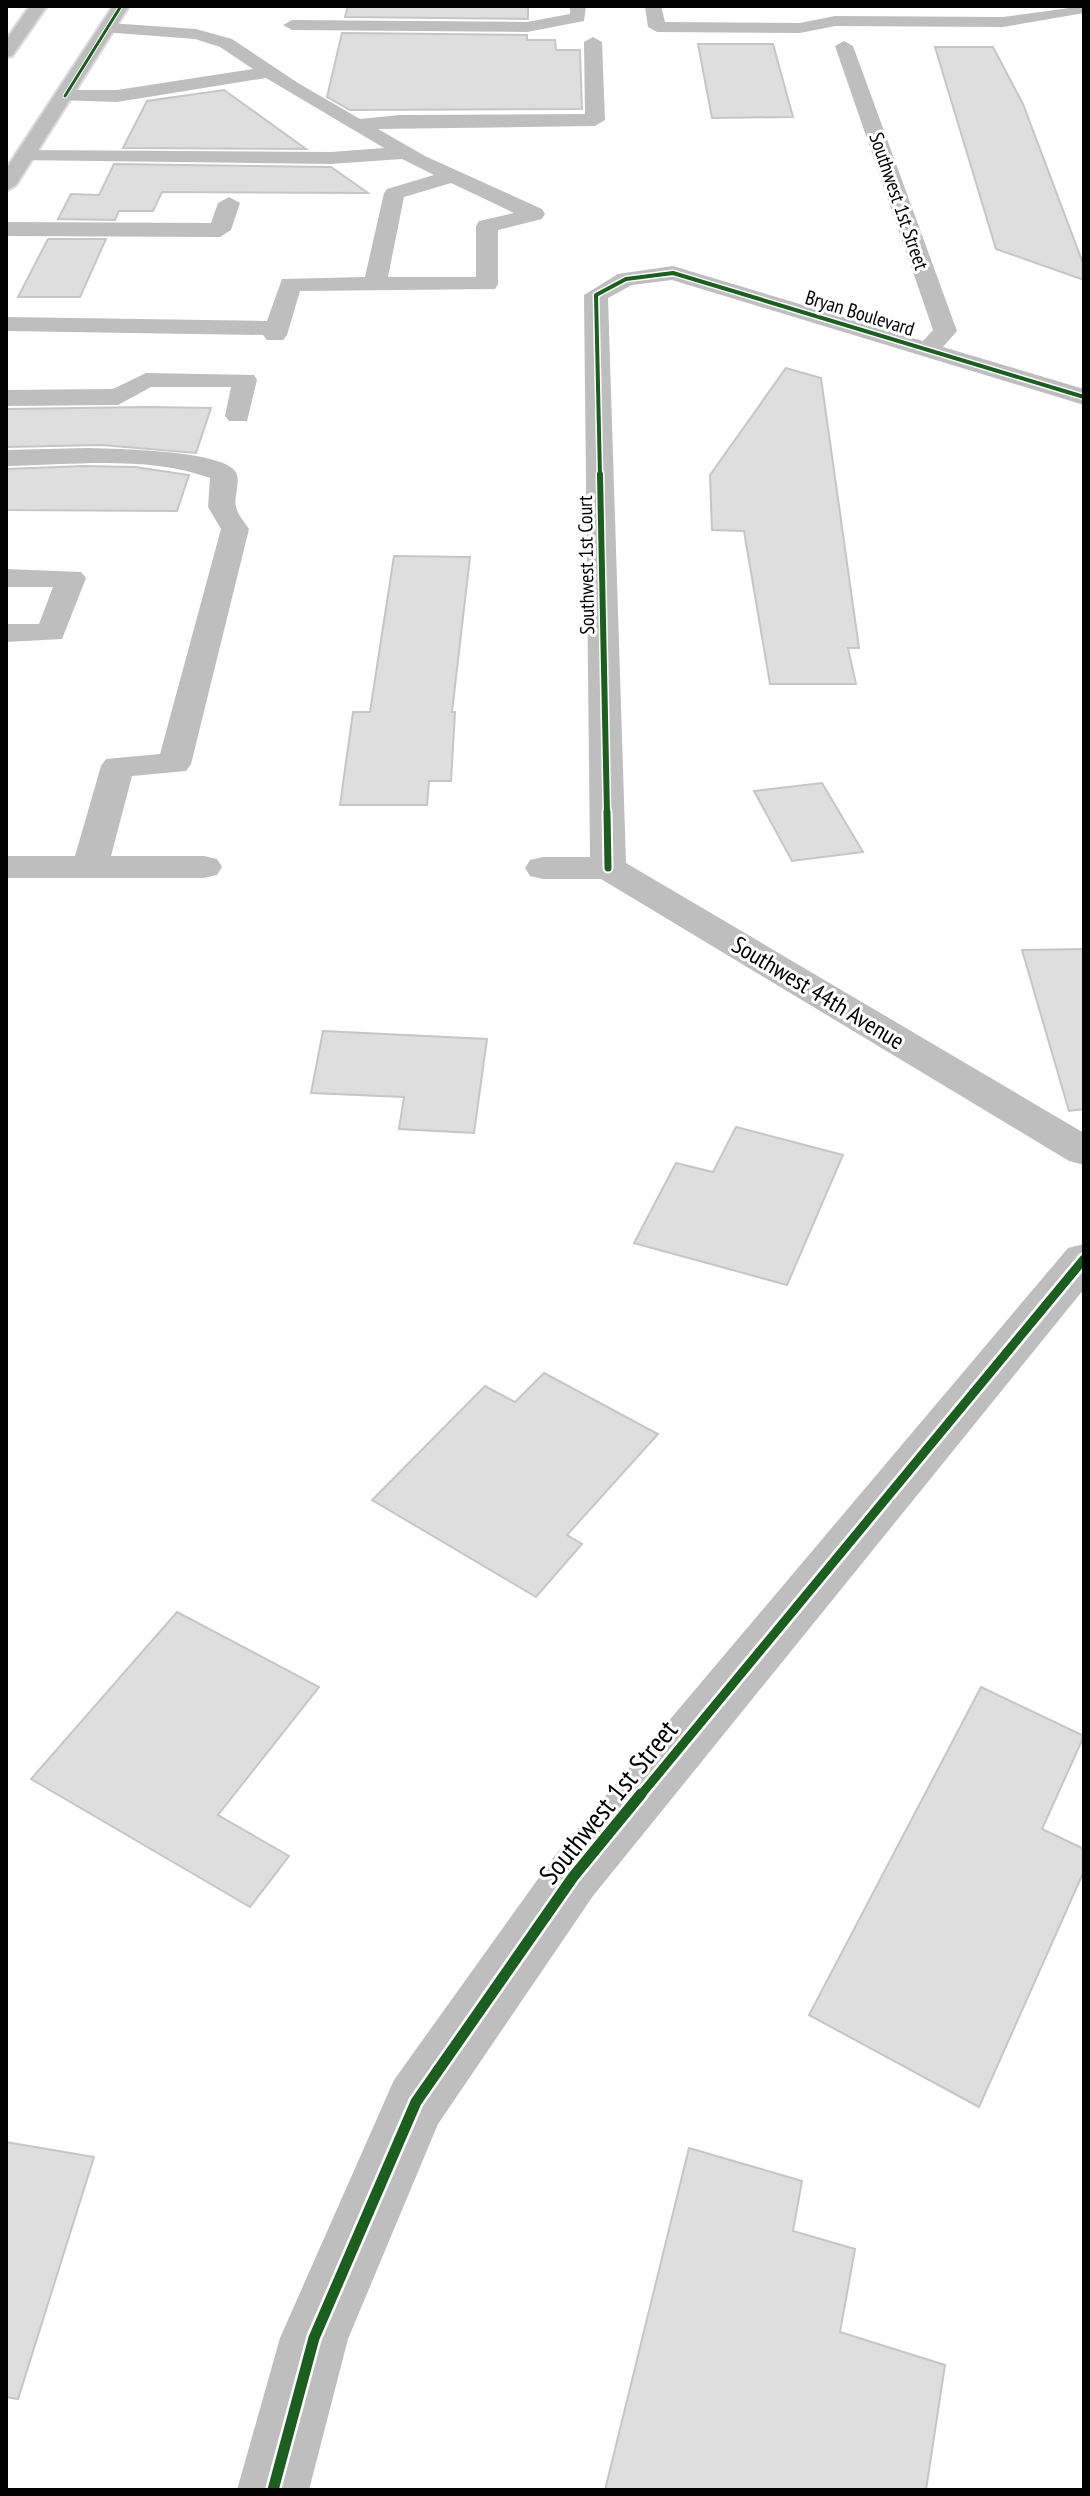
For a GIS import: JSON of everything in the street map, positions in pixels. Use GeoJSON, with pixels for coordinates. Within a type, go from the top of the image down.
{"type":"FeatureCollection","features":[{"type":"Feature","properties":{"kind":"street"},"geometry":{"type":"LineString","coordinates":[[6,52],[39,6]]}},
{"type":"Feature","properties":{"kind":"street"},"geometry":{"type":"LineString","coordinates":[[6,185],[121,6]]}},
{"type":"Feature","properties":{"kind":"street"},"geometry":{"type":"LineString","coordinates":[[298,6],[285,26],[388,24],[416,28],[527,27],[578,11]]}},
{"type":"Feature","properties":{"kind":"street"},"geometry":{"type":"LineString","coordinates":[[388,24],[392,6]]}},
{"type":"Feature","properties":{"kind":"street"},"geometry":{"type":"LineString","coordinates":[[653,6],[657,27],[800,28],[832,14],[1003,22],[1084,8]]}},
{"type":"Feature","properties":{"kind":"street"},"geometry":{"type":"LineString","coordinates":[[109,28],[196,34],[233,30]]}},
{"type":"Feature","properties":{"kind":"street"},"geometry":{"type":"LineString","coordinates":[[7,328],[276,331],[290,284],[487,284],[487,226],[534,214],[405,153],[226,43],[196,34]]}},
{"type":"Feature","properties":{"kind":"street"},"geometry":{"type":"LineString","coordinates":[[357,125],[400,121],[595,120],[593,42]]}},
{"type":"Feature","properties":{"kind":"street","name":"Southwest 1st Street"},"geometry":{"type":"LineString","coordinates":[[844,46],[945,331],[927,350]]}},
{"type":"Feature","properties":{"kind":"street"},"geometry":{"type":"LineString","coordinates":[[170,67],[193,84]]}},
{"type":"Feature","properties":{"kind":"street"},"geometry":{"type":"LineString","coordinates":[[65,96],[117,96],[269,72]]}},
{"type":"Feature","properties":{"kind":"street"},"geometry":{"type":"LineString","coordinates":[[25,156],[331,158],[405,153]]}},
{"type":"Feature","properties":{"kind":"street"},"geometry":{"type":"LineString","coordinates":[[375,284],[394,193],[452,176]]}},
{"type":"Feature","properties":{"kind":"street"},"geometry":{"type":"LineString","coordinates":[[211,257],[229,203]]}},
{"type":"Feature","properties":{"kind":"street"},"geometry":{"type":"LineString","coordinates":[[6,229],[220,230]]}},
{"type":"Feature","properties":{"kind":"street","name":"Bryan Boulevard"},"geometry":{"type":"LineString","coordinates":[[626,279],[673,273],[1084,397]]}},
{"type":"Feature","properties":{"kind":"street","name":"Southwest 1st Court"},"geometry":{"type":"LineString","coordinates":[[608,868],[596,295],[626,279]]}},
{"type":"Feature","properties":{"kind":"street"},"geometry":{"type":"LineString","coordinates":[[6,398],[118,397],[146,380],[245,380],[238,416]]}},
{"type":"Feature","properties":{"kind":"street"},"geometry":{"type":"LineString","coordinates":[[6,458],[169,459],[206,465],[224,474],[222,507],[235,529],[174,764],[118,766],[90,867]]}},
{"type":"Feature","properties":{"kind":"street"},"geometry":{"type":"LineString","coordinates":[[6,578],[71,578],[51,633],[6,633]]}},
{"type":"Feature","properties":{"kind":"street"},"geometry":{"type":"LineString","coordinates":[[6,867],[204,867]]}},
{"type":"Feature","properties":{"kind":"street"},"geometry":{"type":"LineString","coordinates":[[543,868],[608,868]]}},
{"type":"Feature","properties":{"kind":"street","name":"Southwest 44th Avenue"},"geometry":{"type":"LineString","coordinates":[[608,868],[1084,1151]]}},
{"type":"Feature","properties":{"kind":"street","name":"Southwest 1st Street"},"geometry":{"type":"LineString","coordinates":[[273,2490],[314,2338],[416,2102],[573,1877],[1084,1259]]}},
{"type":"Feature","properties":{"kind":"building"},"geometry":{"type":"Polygon","coordinates":[[[348,6],[528,6],[528,19],[345,17],[348,6]]]}},
{"type":"Feature","properties":{"kind":"building"},"geometry":{"type":"Polygon","coordinates":[[[342,33],[527,35],[527,40],[555,40],[556,50],[580,50],[582,109],[350,110],[327,97],[342,33]]]}},
{"type":"Feature","properties":{"kind":"building"},"geometry":{"type":"Polygon","coordinates":[[[698,44],[773,44],[793,117],[712,118],[698,44]]]}},
{"type":"Feature","properties":{"kind":"building"},"geometry":{"type":"Polygon","coordinates":[[[935,47],[993,47],[1023,104],[1084,266],[1084,280],[996,249],[935,47]]]}},
{"type":"Feature","properties":{"kind":"building"},"geometry":{"type":"Polygon","coordinates":[[[224,90],[306,149],[123,148],[147,101],[224,90]]]}},
{"type":"Feature","properties":{"kind":"building"},"geometry":{"type":"Polygon","coordinates":[[[114,164],[331,167],[368,193],[162,192],[153,211],[119,211],[115,220],[58,219],[71,194],[99,195],[114,164]]]}},
{"type":"Feature","properties":{"kind":"building"},"geometry":{"type":"Polygon","coordinates":[[[48,239],[106,239],[80,297],[18,297],[48,239]]]}},
{"type":"Feature","properties":{"kind":"building"},"geometry":{"type":"Polygon","coordinates":[[[786,368],[821,378],[859,648],[848,648],[856,684],[770,684],[744,531],[712,530],[710,475],[786,368]]]}},
{"type":"Feature","properties":{"kind":"building"},"geometry":{"type":"Polygon","coordinates":[[[211,408],[196,453],[102,445],[6,447],[6,409],[211,408]]]}},
{"type":"Feature","properties":{"kind":"building"},"geometry":{"type":"Polygon","coordinates":[[[135,467],[189,475],[177,511],[6,510],[6,469],[135,467]]]}},
{"type":"Feature","properties":{"kind":"building"},"geometry":{"type":"Polygon","coordinates":[[[394,556],[470,557],[452,712],[455,712],[451,781],[429,781],[427,805],[340,805],[353,712],[370,712],[394,556]]]}},
{"type":"Feature","properties":{"kind":"building"},"geometry":{"type":"Polygon","coordinates":[[[822,783],[863,852],[792,861],[754,791],[822,783]]]}},
{"type":"Feature","properties":{"kind":"building"},"geometry":{"type":"Polygon","coordinates":[[[1084,949],[1084,1109],[1069,1111],[1022,950],[1084,949]]]}},
{"type":"Feature","properties":{"kind":"building"},"geometry":{"type":"Polygon","coordinates":[[[323,1031],[487,1039],[474,1133],[399,1129],[404,1097],[311,1093],[323,1031]]]}},
{"type":"Feature","properties":{"kind":"building"},"geometry":{"type":"Polygon","coordinates":[[[736,1127],[843,1155],[787,1285],[634,1243],[676,1163],[713,1172],[736,1127]]]}},
{"type":"Feature","properties":{"kind":"building"},"geometry":{"type":"Polygon","coordinates":[[[544,1373],[658,1434],[567,1535],[582,1544],[536,1597],[372,1500],[485,1386],[515,1402],[544,1373]]]}},
{"type":"Feature","properties":{"kind":"building"},"geometry":{"type":"Polygon","coordinates":[[[177,1612],[319,1687],[218,1815],[289,1856],[250,1907],[31,1779],[177,1612]]]}},
{"type":"Feature","properties":{"kind":"building"},"geometry":{"type":"Polygon","coordinates":[[[981,1687],[1084,1736],[1042,1829],[1084,1849],[1084,1871],[979,2107],[809,2015],[981,1687]]]}},
{"type":"Feature","properties":{"kind":"building"},"geometry":{"type":"Polygon","coordinates":[[[6,2142],[94,2157],[18,2399],[6,2397],[6,2142]]]}},
{"type":"Feature","properties":{"kind":"building"},"geometry":{"type":"Polygon","coordinates":[[[689,2148],[802,2181],[793,2231],[855,2249],[840,2332],[945,2365],[926,2490],[605,2490],[689,2148]]]}},
{"type":"Feature","properties":{"kind":"cycle path"},"geometry":{"type":"LineString","coordinates":[[65,96],[121,6]]}},
{"type":"Feature","properties":{"kind":"cycle path"},"geometry":{"type":"LineString","coordinates":[[608,868],[596,295],[626,279],[673,273],[1084,397]]}},
{"type":"Feature","properties":{"kind":"cycle path"},"geometry":{"type":"LineString","coordinates":[[273,2490],[314,2338],[416,2102],[573,1877],[1084,1259]]}}]}
